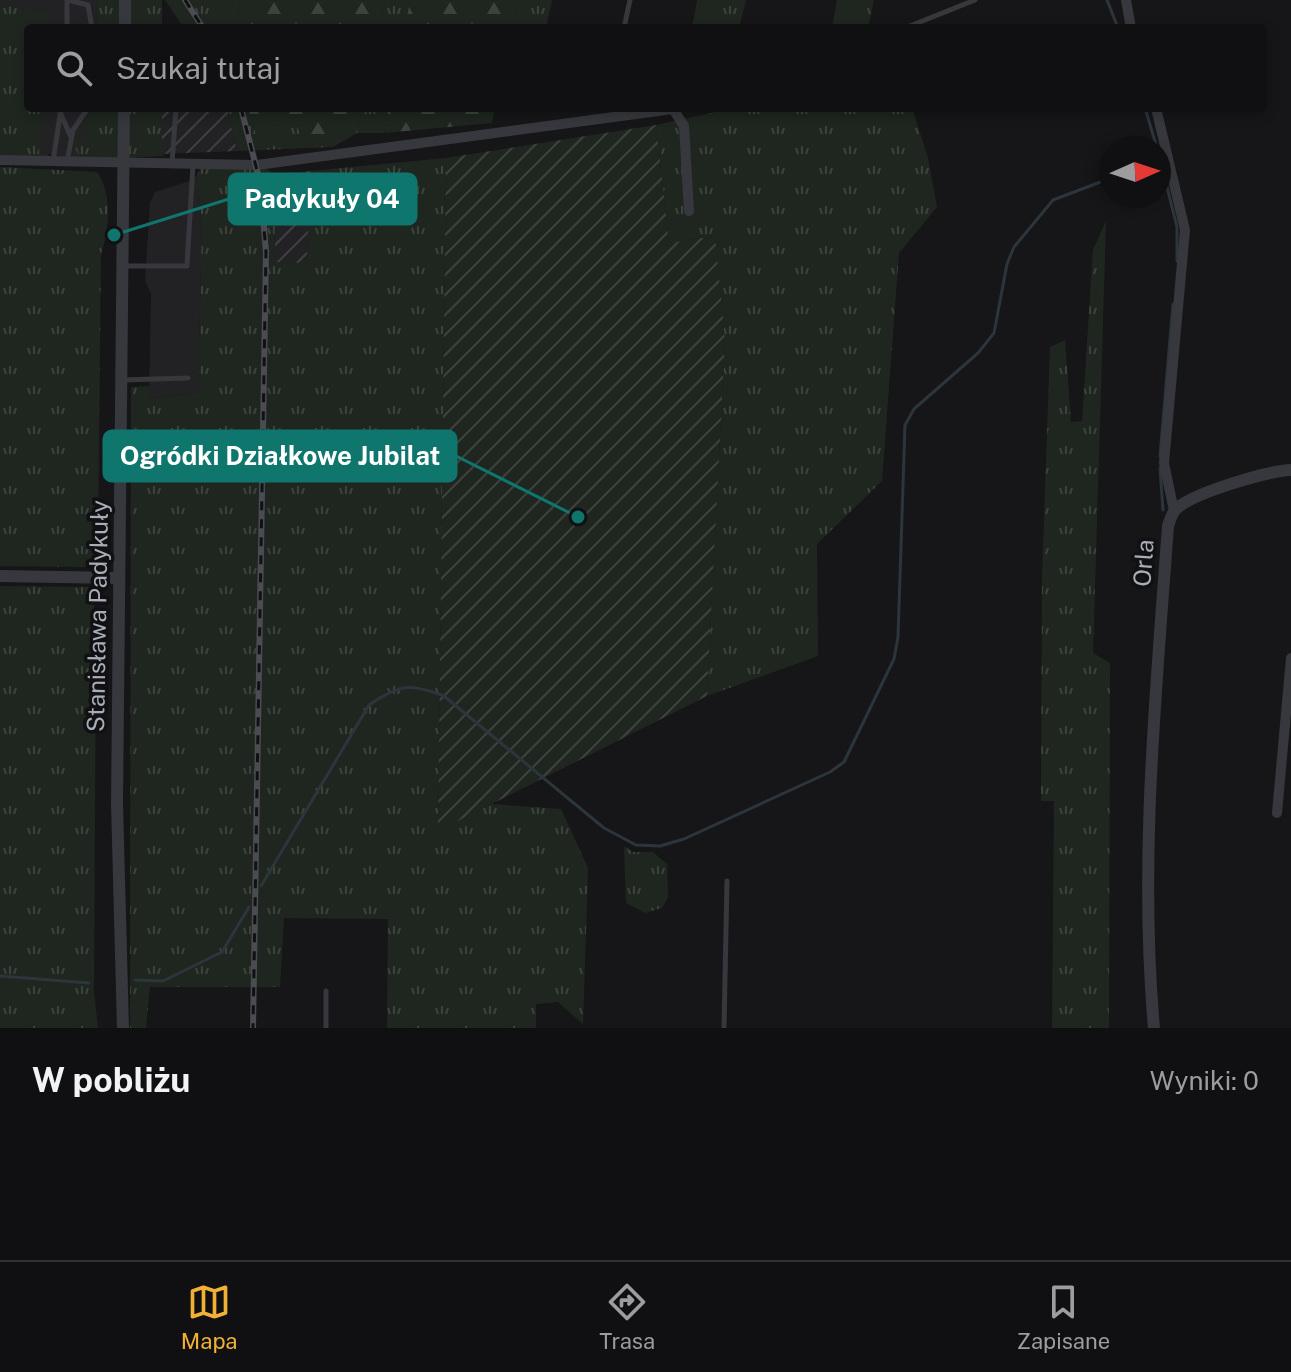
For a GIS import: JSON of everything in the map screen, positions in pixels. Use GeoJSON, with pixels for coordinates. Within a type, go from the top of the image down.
{"type":"FeatureCollection","features":[{"type":"Feature","properties":{"kind":"street"},"geometry":{"type":"LineString","coordinates":[[125,0],[125,24]]}},
{"type":"Feature","properties":{"kind":"street"},"geometry":{"type":"LineString","coordinates":[[1126,0],[1130,24]]}},
{"type":"Feature","properties":{"kind":"street","name":"Stanisława Padykuły"},"geometry":{"type":"LineString","coordinates":[[123,1028],[117,804],[124,112]]}},
{"type":"Feature","properties":{"kind":"street"},"geometry":{"type":"LineString","coordinates":[[677,112],[684,126],[689,211]]}},
{"type":"Feature","properties":{"kind":"street","name":"Orla"},"geometry":{"type":"LineString","coordinates":[[1154,1028],[1150,908],[1151,736],[1168,526],[1174,511],[1164,463],[1185,230],[1157,112]]}},
{"type":"Feature","properties":{"kind":"street"},"geometry":{"type":"LineString","coordinates":[[0,160],[257,165],[604,113]]}},
{"type":"Feature","properties":{"kind":"street"},"geometry":{"type":"LineString","coordinates":[[1174,511],[1254,476],[1291,470]]}},
{"type":"Feature","properties":{"kind":"street"},"geometry":{"type":"LineString","coordinates":[[0,576],[119,578]]}},
{"type":"Feature","properties":{"kind":"street"},"geometry":{"type":"LineString","coordinates":[[1277,813],[1291,658]]}},
{"type":"Feature","properties":{"kind":"lane"},"geometry":{"type":"LineString","coordinates":[[67,24],[67,0],[88,5],[91,24]]}},
{"type":"Feature","properties":{"kind":"lane"},"geometry":{"type":"LineString","coordinates":[[625,24],[630,0]]}},
{"type":"Feature","properties":{"kind":"lane"},"geometry":{"type":"LineString","coordinates":[[915,24],[975,0]]}},
{"type":"Feature","properties":{"kind":"lane"},"geometry":{"type":"LineString","coordinates":[[53,162],[61,112]]}},
{"type":"Feature","properties":{"kind":"lane"},"geometry":{"type":"LineString","coordinates":[[62,112],[71,136]]}},
{"type":"Feature","properties":{"kind":"lane"},"geometry":{"type":"LineString","coordinates":[[67,163],[71,136],[86,112]]}},
{"type":"Feature","properties":{"kind":"lane"},"geometry":{"type":"LineString","coordinates":[[172,164],[176,112]]}},
{"type":"Feature","properties":{"kind":"lane"},"geometry":{"type":"LineString","coordinates":[[122,266],[187,266],[193,165]]}},
{"type":"Feature","properties":{"kind":"lane"},"geometry":{"type":"LineString","coordinates":[[121,380],[188,378]]}},
{"type":"Feature","properties":{"kind":"lane"},"geometry":{"type":"LineString","coordinates":[[724,1028],[727,881]]}},
{"type":"Feature","properties":{"kind":"lane"},"geometry":{"type":"LineString","coordinates":[[326,991],[326,1028]]}},
{"type":"Feature","properties":{"kind":"shaded area"},"geometry":{"type":"Polygon","coordinates":[[[0,0],[97,0],[96,24],[49,24],[50,13],[0,5],[0,0]]]}},
{"type":"Feature","properties":{"kind":"shaded area"},"geometry":{"type":"Polygon","coordinates":[[[43,112],[90,112],[81,127],[88,132],[82,141],[81,159],[39,153],[43,112]]]}},
{"type":"Feature","properties":{"kind":"shaded area"},"geometry":{"type":"Polygon","coordinates":[[[162,112],[228,112],[237,151],[162,154],[162,112]]]}},
{"type":"Feature","properties":{"kind":"shaded area"},"geometry":{"type":"Polygon","coordinates":[[[310,171],[307,263],[275,263],[274,174],[310,171]]]}},
{"type":"Feature","properties":{"kind":"shaded area"},"geometry":{"type":"Polygon","coordinates":[[[197,175],[202,223],[198,392],[149,399],[151,293],[145,281],[150,203],[155,192],[193,180],[197,175]]]}},
{"type":"Feature","properties":{"kind":"green space"},"geometry":{"type":"Polygon","coordinates":[[[97,0],[162,0],[162,24],[96,24],[97,0]]]}},
{"type":"Feature","properties":{"kind":"green space"},"geometry":{"type":"Polygon","coordinates":[[[165,0],[240,0],[237,24],[181,24],[165,0]]]}},
{"type":"Feature","properties":{"kind":"green space"},"geometry":{"type":"Polygon","coordinates":[[[240,0],[386,0],[381,24],[237,24],[240,0]]]}},
{"type":"Feature","properties":{"kind":"green space"},"geometry":{"type":"Polygon","coordinates":[[[386,0],[410,0],[406,24],[381,24],[386,0]]]}},
{"type":"Feature","properties":{"kind":"green space"},"geometry":{"type":"Polygon","coordinates":[[[410,0],[519,0],[514,24],[406,24],[410,0]]]}},
{"type":"Feature","properties":{"kind":"green space"},"geometry":{"type":"Polygon","coordinates":[[[519,0],[552,0],[547,24],[514,24],[519,0]]]}},
{"type":"Feature","properties":{"kind":"green space"},"geometry":{"type":"Polygon","coordinates":[[[697,0],[746,0],[740,24],[693,24],[697,0]]]}},
{"type":"Feature","properties":{"kind":"green space"},"geometry":{"type":"Polygon","coordinates":[[[837,0],[874,0],[869,24],[833,24],[837,0]]]}},
{"type":"Feature","properties":{"kind":"green space"},"geometry":{"type":"Polygon","coordinates":[[[0,5],[51,13],[50,24],[24,24],[24,112],[43,112],[39,153],[48,154],[48,158],[0,156],[0,5]]]}},
{"type":"Feature","properties":{"kind":"green space"},"geometry":{"type":"Polygon","coordinates":[[[90,112],[162,112],[162,154],[165,156],[81,159],[73,144],[75,137],[82,141],[87,132],[81,127],[90,112]]]}},
{"type":"Feature","properties":{"kind":"green space"},"geometry":{"type":"Polygon","coordinates":[[[228,112],[249,112],[256,133],[265,133],[280,115],[291,115],[303,138],[357,133],[333,147],[237,151],[228,112]]]}},
{"type":"Feature","properties":{"kind":"green space"},"geometry":{"type":"Polygon","coordinates":[[[249,112],[361,112],[357,133],[313,143],[303,138],[291,115],[280,115],[265,133],[256,134],[249,112]]]}},
{"type":"Feature","properties":{"kind":"green space"},"geometry":{"type":"Polygon","coordinates":[[[361,112],[388,112],[384,133],[357,133],[361,112]]]}},
{"type":"Feature","properties":{"kind":"green space"},"geometry":{"type":"Polygon","coordinates":[[[388,112],[494,112],[492,123],[384,133],[388,112]]]}},
{"type":"Feature","properties":{"kind":"green space"},"geometry":{"type":"Polygon","coordinates":[[[716,112],[913,112],[928,158],[937,207],[899,253],[882,481],[817,544],[818,656],[707,696],[725,340],[714,236],[669,243],[656,125],[716,112]]]}},
{"type":"Feature","properties":{"kind":"green space"},"geometry":{"type":"Polygon","coordinates":[[[656,125],[669,243],[715,236],[725,340],[707,696],[438,831],[446,158],[656,125]]]}},
{"type":"Feature","properties":{"kind":"green space"},"geometry":{"type":"Polygon","coordinates":[[[446,158],[438,830],[491,804],[561,809],[588,868],[583,1024],[558,1002],[536,1004],[536,1028],[387,1028],[388,919],[284,918],[280,987],[150,987],[146,1028],[130,1028],[131,387],[149,386],[150,399],[198,392],[202,223],[197,175],[200,169],[265,168],[274,174],[275,262],[307,263],[310,171],[446,158]]]}},
{"type":"Feature","properties":{"kind":"green space"},"geometry":{"type":"Polygon","coordinates":[[[0,167],[97,172],[106,191],[107,223],[101,254],[98,538],[93,561],[88,567],[0,566],[0,167]]]}},
{"type":"Feature","properties":{"kind":"green space"},"geometry":{"type":"Polygon","coordinates":[[[1106,221],[1093,653],[1110,663],[1109,1028],[1052,1028],[1054,801],[1041,801],[1042,578],[1050,347],[1065,340],[1071,422],[1082,421],[1093,250],[1106,221]]]}},
{"type":"Feature","properties":{"kind":"green space"},"geometry":{"type":"Polygon","coordinates":[[[0,586],[90,587],[96,616],[94,992],[98,1028],[0,1028],[0,586]]]}},
{"type":"Feature","properties":{"kind":"green space"},"geometry":{"type":"Polygon","coordinates":[[[624,846],[633,852],[653,852],[667,864],[668,897],[662,908],[645,913],[626,903],[624,846]]]}},
{"type":"Feature","properties":{"kind":"waterway"},"geometry":{"type":"LineString","coordinates":[[1107,0],[1116,24]]}},
{"type":"Feature","properties":{"kind":"waterway"},"geometry":{"type":"LineString","coordinates":[[1146,112],[1153,136]]}},
{"type":"Feature","properties":{"kind":"waterway"},"geometry":{"type":"LineString","coordinates":[[261,886],[369,705],[397,689],[422,689],[444,696],[604,828],[636,845],[660,846],[684,839],[830,772],[844,762],[894,659],[898,637],[905,425],[914,409],[978,353],[994,333],[1007,264],[1014,247],[1053,200],[1099,183]]}},
{"type":"Feature","properties":{"kind":"waterway"},"geometry":{"type":"LineString","coordinates":[[1171,203],[1177,227],[1177,261]]}},
{"type":"Feature","properties":{"kind":"waterway"},"geometry":{"type":"LineString","coordinates":[[1160,456],[1173,304]]}},
{"type":"Feature","properties":{"kind":"waterway"},"geometry":{"type":"LineString","coordinates":[[1160,468],[1163,510]]}},
{"type":"Feature","properties":{"kind":"waterway"},"geometry":{"type":"LineString","coordinates":[[135,980],[163,981],[222,952],[249,907]]}},
{"type":"Feature","properties":{"kind":"waterway"},"geometry":{"type":"LineString","coordinates":[[0,976],[89,983]]}},
{"type":"Feature","properties":{"kind":"railway"},"geometry":{"type":"LineString","coordinates":[[185,0],[200,24]]}},
{"type":"Feature","properties":{"kind":"railway"},"geometry":{"type":"LineString","coordinates":[[242,112],[260,182],[266,252],[253,1028]]}},
{"type":"Feature","properties":{"kind":"place","name":"Padykuły 04"},"geometry":{"type":"Point","coordinates":[114,235]}},
{"type":"Feature","properties":{"kind":"place","name":"Ogródki Działkowe Jubilat"},"geometry":{"type":"Point","coordinates":[578,517]}}]}
